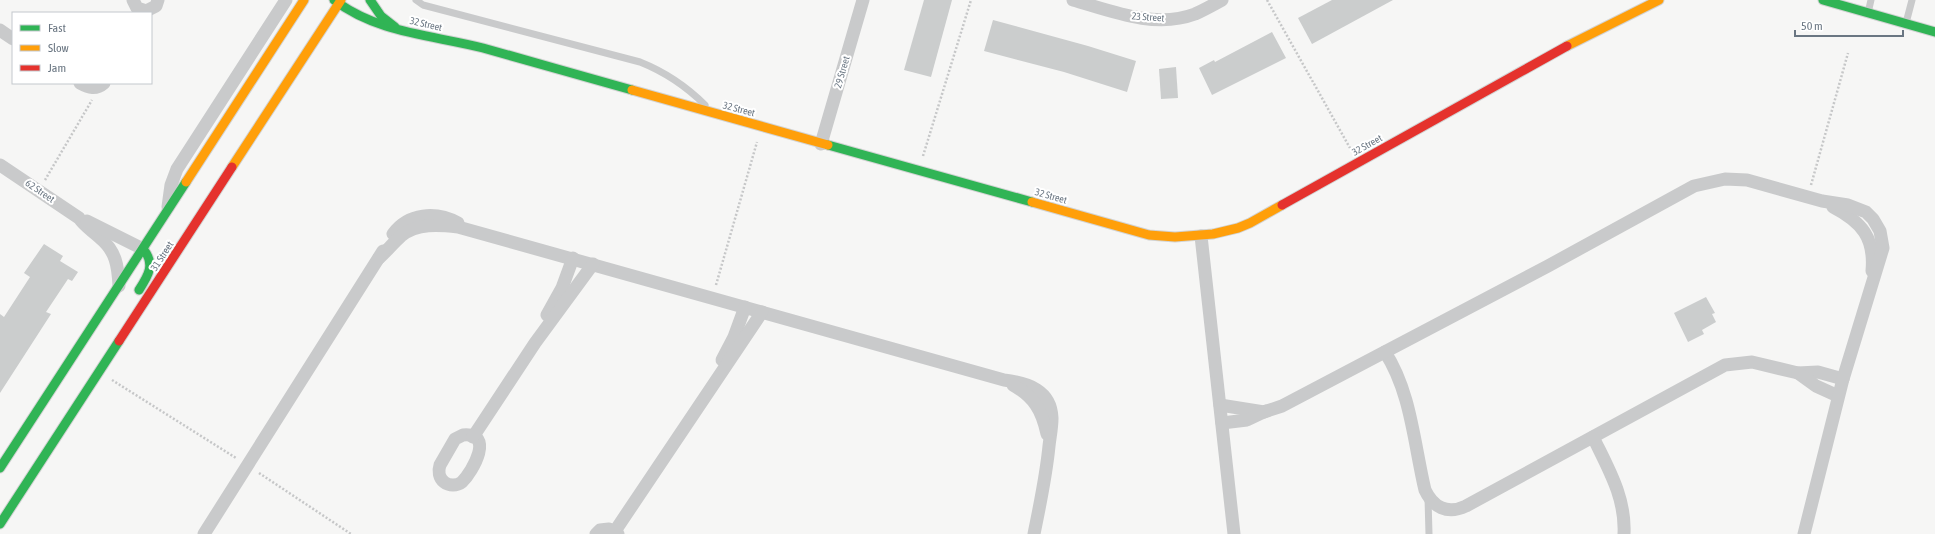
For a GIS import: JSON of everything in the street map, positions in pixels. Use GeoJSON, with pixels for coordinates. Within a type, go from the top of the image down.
{"type":"FeatureCollection","features":[{"type":"Feature","properties":{"kind":"street"},"geometry":{"type":"LineString","coordinates":[[138,8],[152,9],[156,6],[158,0]]}},
{"type":"Feature","properties":{"kind":"street"},"geometry":{"type":"LineString","coordinates":[[168,210],[171,185],[177,169],[286,0]]}},
{"type":"Feature","properties":{"kind":"street","name":"31 Street"},"geometry":{"type":"LineString","coordinates":[[0,468],[304,0]]}},
{"type":"Feature","properties":{"kind":"street","name":"32 Street"},"geometry":{"type":"LineString","coordinates":[[370,0],[382,16],[397,29]]}},
{"type":"Feature","properties":{"kind":"street","name":"29 Street"},"geometry":{"type":"LineString","coordinates":[[821,144],[862,0]]}},
{"type":"Feature","properties":{"kind":"street","name":"23 Street"},"geometry":{"type":"LineString","coordinates":[[1072,0],[1129,16],[1154,20],[1180,18],[1194,14],[1222,0]]}},
{"type":"Feature","properties":{"kind":"street","name":"32 Street"},"geometry":{"type":"LineString","coordinates":[[338,1],[368,20],[397,29],[481,48],[1149,235],[1172,237],[1202,236],[1250,223],[1540,60],[1660,0]]}},
{"type":"Feature","properties":{"kind":"street"},"geometry":{"type":"LineString","coordinates":[[1823,0],[1935,32]]}},
{"type":"Feature","properties":{"kind":"street","name":"31 Street"},"geometry":{"type":"LineString","coordinates":[[0,524],[317,37],[338,1]]}},
{"type":"Feature","properties":{"kind":"street"},"geometry":{"type":"LineString","coordinates":[[353,23],[366,23],[386,29],[397,29]]}},
{"type":"Feature","properties":{"kind":"street"},"geometry":{"type":"LineString","coordinates":[[317,37],[336,26]]}},
{"type":"Feature","properties":{"kind":"street"},"geometry":{"type":"LineString","coordinates":[[0,30],[12,38]]}},
{"type":"Feature","properties":{"kind":"street"},"geometry":{"type":"LineString","coordinates":[[82,84],[89,88],[99,86]]}},
{"type":"Feature","properties":{"kind":"street","name":"62 Street"},"geometry":{"type":"LineString","coordinates":[[0,165],[79,218],[110,248],[116,260],[119,286]]}},
{"type":"Feature","properties":{"kind":"street"},"geometry":{"type":"LineString","coordinates":[[1222,422],[1247,420],[1291,401],[1548,266],[1694,186],[1725,179],[1747,180],[1822,201],[1848,214],[1864,230],[1872,248],[1873,262],[1871,283],[1838,396],[1804,534]]}},
{"type":"Feature","properties":{"kind":"street","name":"62 Street"},"geometry":{"type":"LineString","coordinates":[[79,218],[95,224],[143,249]]}},
{"type":"Feature","properties":{"kind":"street"},"geometry":{"type":"LineString","coordinates":[[204,534],[379,258],[400,237],[416,228],[446,226],[470,229],[1004,380],[1021,382],[1033,386],[1045,398],[1051,410],[1052,418],[1045,483],[1034,534]]}},
{"type":"Feature","properties":{"kind":"street"},"geometry":{"type":"LineString","coordinates":[[1202,236],[1234,534]]}},
{"type":"Feature","properties":{"kind":"street"},"geometry":{"type":"LineString","coordinates":[[118,343],[134,299],[152,265],[151,259],[143,249]]}},
{"type":"Feature","properties":{"kind":"street"},"geometry":{"type":"LineString","coordinates":[[535,343],[544,320],[562,288],[573,258]]}},
{"type":"Feature","properties":{"kind":"street"},"geometry":{"type":"LineString","coordinates":[[473,437],[535,343],[593,264]]}},
{"type":"Feature","properties":{"kind":"street"},"geometry":{"type":"LineString","coordinates":[[707,392],[716,369],[734,337],[745,307]]}},
{"type":"Feature","properties":{"kind":"street"},"geometry":{"type":"LineString","coordinates":[[596,534],[604,529],[617,532],[707,392],[729,363],[762,312]]}},
{"type":"Feature","properties":{"kind":"street"},"geometry":{"type":"LineString","coordinates":[[1385,352],[1396,371],[1403,389],[1425,490],[1437,506],[1450,511],[1461,509],[1725,365],[1752,362],[1798,372],[1818,372],[1843,379]]}},
{"type":"Feature","properties":{"kind":"street"},"geometry":{"type":"LineString","coordinates":[[1798,372],[1816,386],[1838,396]]}},
{"type":"Feature","properties":{"kind":"street"},"geometry":{"type":"LineString","coordinates":[[1220,405],[1265,412]]}},
{"type":"Feature","properties":{"kind":"street"},"geometry":{"type":"LineString","coordinates":[[1593,437],[1617,488],[1623,510],[1624,534]]}},
{"type":"Feature","properties":{"kind":"lane"},"geometry":{"type":"LineString","coordinates":[[416,0],[423,5],[640,62],[654,68],[680,84],[712,113]]}},
{"type":"Feature","properties":{"kind":"lane"},"geometry":{"type":"LineString","coordinates":[[1868,13],[1871,0]]}},
{"type":"Feature","properties":{"kind":"lane"},"geometry":{"type":"LineString","coordinates":[[1906,24],[1912,0]]}},
{"type":"Feature","properties":{"kind":"lane"},"geometry":{"type":"LineString","coordinates":[[1428,496],[1429,534]]}},
{"type":"Feature","properties":{"kind":"path"},"geometry":{"type":"LineString","coordinates":[[918,170],[971,0]]}},
{"type":"Feature","properties":{"kind":"path"},"geometry":{"type":"LineString","coordinates":[[1267,0],[1358,162]]}},
{"type":"Feature","properties":{"kind":"path"},"geometry":{"type":"LineString","coordinates":[[1808,197],[1848,53]]}},
{"type":"Feature","properties":{"kind":"path"},"geometry":{"type":"LineString","coordinates":[[39,190],[90,106],[99,86]]}},
{"type":"Feature","properties":{"kind":"path"},"geometry":{"type":"LineString","coordinates":[[712,298],[761,126]]}},
{"type":"Feature","properties":{"kind":"path"},"geometry":{"type":"LineString","coordinates":[[99,372],[248,465],[351,534]]}},
{"type":"Feature","properties":{"kind":"building"},"geometry":{"type":"Polygon","coordinates":[[[924,0],[952,0],[931,77],[904,70],[924,0]]]}},
{"type":"Feature","properties":{"kind":"building"},"geometry":{"type":"Polygon","coordinates":[[[1332,0],[1393,0],[1312,44],[1298,18],[1332,0]]]}},
{"type":"Feature","properties":{"kind":"building"},"geometry":{"type":"Polygon","coordinates":[[[993,20],[1136,61],[1127,92],[1064,72],[984,51],[993,20]]]}},
{"type":"Feature","properties":{"kind":"building"},"geometry":{"type":"Polygon","coordinates":[[[1272,32],[1286,58],[1212,95],[1199,68],[1214,60],[1215,62],[1272,32]]]}},
{"type":"Feature","properties":{"kind":"building"},"geometry":{"type":"Polygon","coordinates":[[[1176,67],[1178,98],[1161,99],[1159,69],[1176,67]]]}},
{"type":"Feature","properties":{"kind":"building"},"geometry":{"type":"Polygon","coordinates":[[[44,244],[63,256],[60,261],[78,272],[72,281],[68,279],[46,312],[51,314],[0,393],[0,314],[4,317],[30,277],[24,273],[44,244]]]}},
{"type":"Feature","properties":{"kind":"building"},"geometry":{"type":"Polygon","coordinates":[[[1706,297],[1715,313],[1712,314],[1716,322],[1702,330],[1704,334],[1688,342],[1674,313],[1706,297]]]}},
{"type":"Feature","properties":{"kind":"traffic: fast"},"geometry":{"type":"LineString","coordinates":[[334,0],[368,20],[406,32],[483,48],[632,90]]}},
{"type":"Feature","properties":{"kind":"traffic: fast"},"geometry":{"type":"LineString","coordinates":[[370,0],[381,16],[395,27]]}},
{"type":"Feature","properties":{"kind":"traffic: fast"},"geometry":{"type":"LineString","coordinates":[[1823,0],[1935,32]]}},
{"type":"Feature","properties":{"kind":"traffic: fast"},"geometry":{"type":"LineString","coordinates":[[828,145],[1032,202]]}},
{"type":"Feature","properties":{"kind":"traffic: fast"},"geometry":{"type":"LineString","coordinates":[[0,468],[186,182]]}},
{"type":"Feature","properties":{"kind":"traffic: fast"},"geometry":{"type":"LineString","coordinates":[[139,290],[148,275],[150,265],[147,254],[143,249]]}},
{"type":"Feature","properties":{"kind":"traffic: fast"},"geometry":{"type":"LineString","coordinates":[[0,524],[119,341]]}},
{"type":"Feature","properties":{"kind":"traffic: slow"},"geometry":{"type":"LineString","coordinates":[[186,182],[304,0]]}},
{"type":"Feature","properties":{"kind":"traffic: slow"},"geometry":{"type":"LineString","coordinates":[[232,167],[341,0]]}},
{"type":"Feature","properties":{"kind":"traffic: slow"},"geometry":{"type":"LineString","coordinates":[[1567,46],[1659,0]]}},
{"type":"Feature","properties":{"kind":"traffic: slow"},"geometry":{"type":"LineString","coordinates":[[632,90],[828,145]]}},
{"type":"Feature","properties":{"kind":"traffic: slow"},"geometry":{"type":"LineString","coordinates":[[1032,202],[1149,235],[1175,237],[1213,234],[1238,228],[1282,205]]}},
{"type":"Feature","properties":{"kind":"traffic: jam"},"geometry":{"type":"LineString","coordinates":[[1282,205],[1567,46]]}},
{"type":"Feature","properties":{"kind":"traffic: jam"},"geometry":{"type":"LineString","coordinates":[[119,341],[232,167]]}}]}
